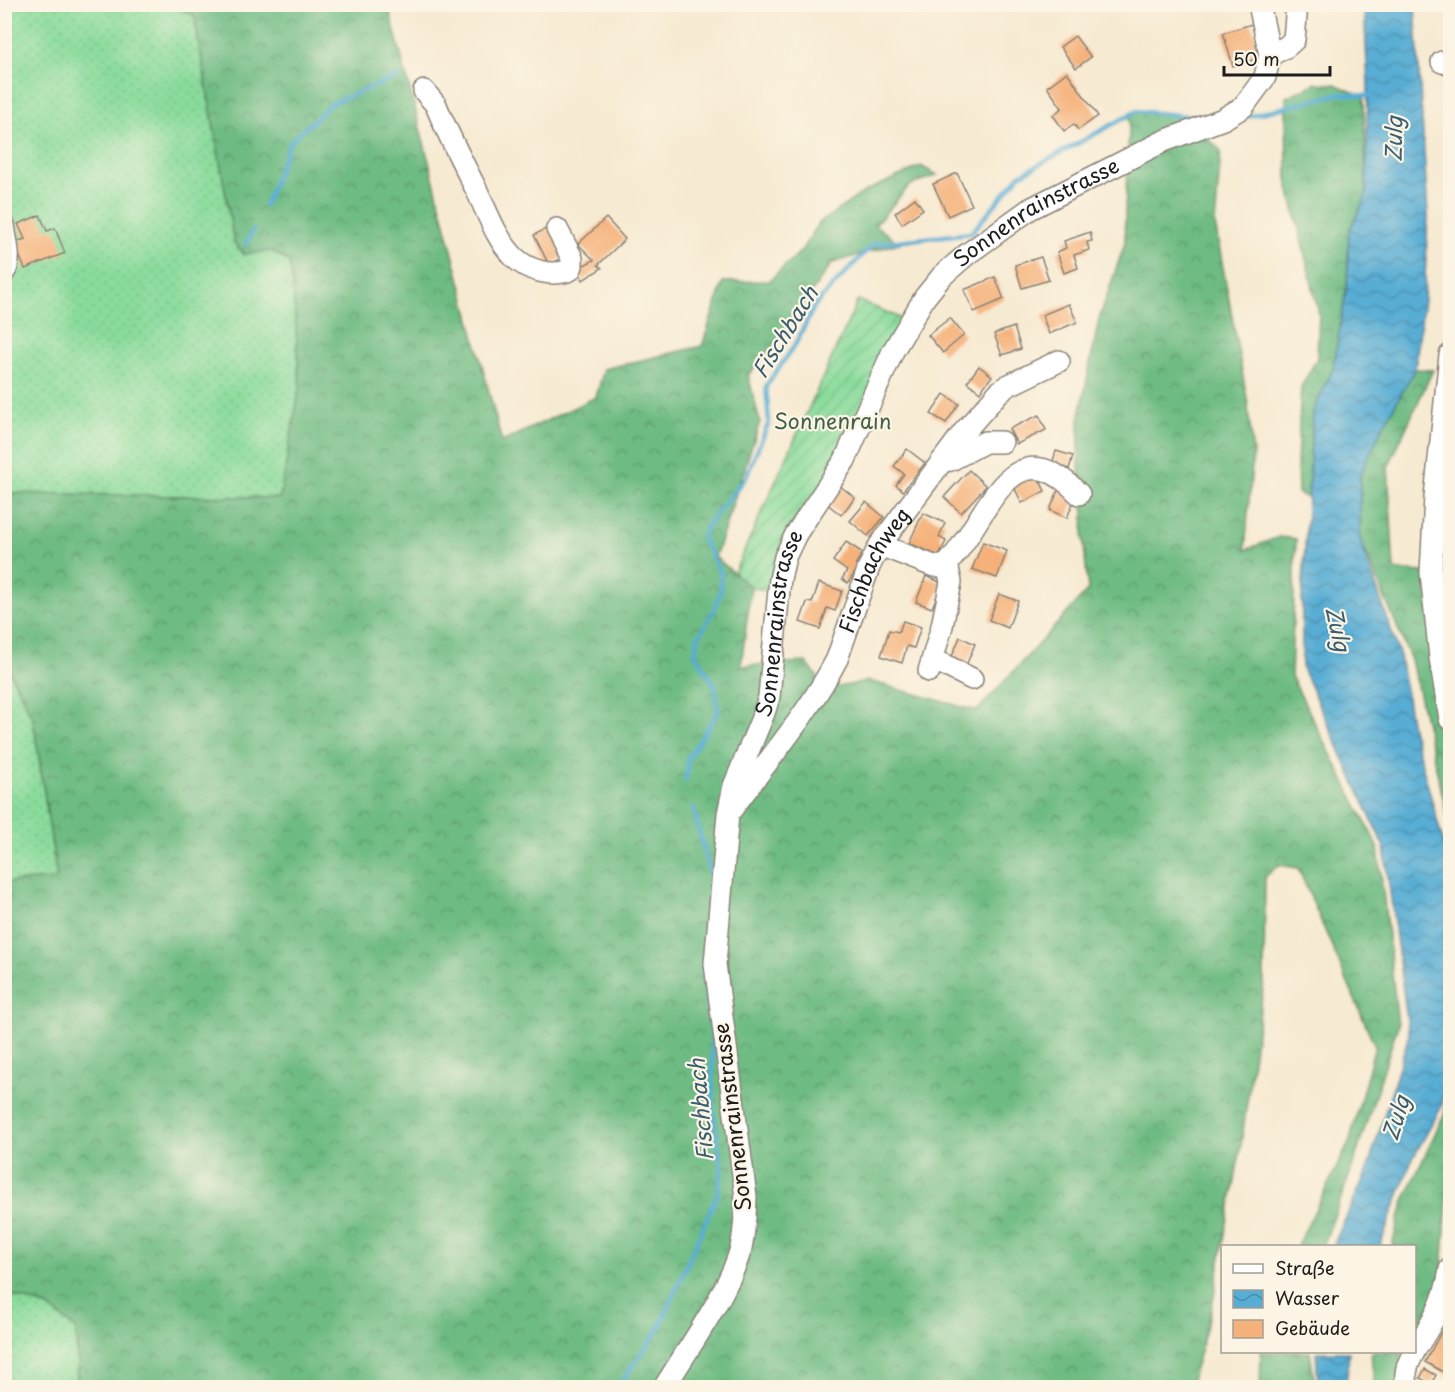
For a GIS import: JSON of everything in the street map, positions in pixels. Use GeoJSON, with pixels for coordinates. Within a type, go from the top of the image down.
{"type":"FeatureCollection","features":[{"type":"Feature","properties":{"kind":"street"},"geometry":{"type":"LineString","coordinates":[[1259,4],[1270,55],[1294,40],[1297,4]]}},
{"type":"Feature","properties":{"kind":"street","name":"Sonnenrainstrasse"},"geometry":{"type":"LineString","coordinates":[[664,1388],[733,1271],[745,1228],[746,1197],[716,964],[728,814],[734,786],[769,697],[780,579],[785,557],[796,534],[845,460],[893,351],[925,297],[942,276],[966,255],[1030,209],[1164,141],[1223,119],[1243,107],[1265,77],[1270,55]]}},
{"type":"Feature","properties":{"kind":"street"},"geometry":{"type":"LineString","coordinates":[[424,91],[436,105],[497,232],[514,257],[541,272],[555,273],[570,270],[572,258],[557,229]]}},
{"type":"Feature","properties":{"kind":"street"},"geometry":{"type":"LineString","coordinates":[[4,225],[9,262],[4,272]]}},
{"type":"Feature","properties":{"kind":"street"},"geometry":{"type":"LineString","coordinates":[[1450,356],[1435,497],[1431,573],[1440,658],[1450,720]]}},
{"type":"Feature","properties":{"kind":"street","name":"Fischbachweg"},"geometry":{"type":"LineString","coordinates":[[728,814],[792,729],[834,665],[869,567],[880,545],[963,433],[999,392],[1059,361]]}},
{"type":"Feature","properties":{"kind":"street"},"geometry":{"type":"LineString","coordinates":[[942,461],[951,460],[986,442],[1002,442]]}},
{"type":"Feature","properties":{"kind":"street"},"geometry":{"type":"LineString","coordinates":[[880,545],[931,565],[940,567],[947,564],[1003,484],[1022,470],[1033,468],[1048,472],[1070,484],[1079,494]]}},
{"type":"Feature","properties":{"kind":"street"},"geometry":{"type":"LineString","coordinates":[[947,564],[951,582],[931,665],[972,679]]}},
{"type":"Feature","properties":{"kind":"street"},"geometry":{"type":"LineString","coordinates":[[1416,1348],[1435,1320],[1448,1284],[1450,1269]]}},
{"type":"Feature","properties":{"kind":"street"},"geometry":{"type":"LineString","coordinates":[[1409,1388],[1406,1383],[1406,1371],[1413,1353]]}},
{"type":"Feature","properties":{"kind":"shaded area"},"geometry":{"type":"Polygon","coordinates":[[[1450,407],[1450,707],[1434,567],[1450,407]]]}},
{"type":"Feature","properties":{"kind":"green space"},"geometry":{"type":"Polygon","coordinates":[[[5,5],[169,5],[194,15],[234,242],[244,254],[271,250],[289,261],[300,386],[280,498],[5,493],[5,5]]]}},
{"type":"Feature","properties":{"kind":"green space"},"geometry":{"type":"Polygon","coordinates":[[[169,5],[388,5],[502,442],[596,397],[604,369],[702,346],[723,282],[769,281],[801,251],[820,222],[864,192],[921,166],[937,175],[909,186],[875,225],[899,243],[832,263],[779,339],[748,375],[760,422],[715,557],[751,587],[741,666],[806,662],[827,689],[869,681],[977,711],[1088,590],[1083,534],[1084,511],[1079,494],[1079,419],[1099,319],[1125,243],[1130,112],[1183,114],[1221,151],[1215,224],[1247,398],[1253,454],[1245,550],[1279,537],[1296,539],[1291,676],[1378,847],[1398,1025],[1352,1168],[1323,1245],[1298,1245],[1349,1143],[1375,1046],[1298,868],[1279,865],[1265,877],[1264,982],[1240,1152],[1223,1245],[1221,1245],[1211,1311],[1190,1387],[76,1387],[78,1365],[76,1329],[49,1307],[5,1293],[5,883],[57,878],[33,718],[5,661],[5,493],[280,498],[300,386],[289,261],[271,251],[244,254],[234,242],[194,15],[169,5]]]}},
{"type":"Feature","properties":{"kind":"green space"},"geometry":{"type":"Polygon","coordinates":[[[1316,83],[1335,84],[1364,97],[1366,196],[1349,231],[1347,285],[1333,369],[1313,411],[1308,498],[1298,493],[1297,464],[1301,387],[1317,358],[1319,314],[1287,179],[1286,97],[1316,83]]]}},
{"type":"Feature","properties":{"kind":"green space","name":"Sonnenrain"},"geometry":{"type":"Polygon","coordinates":[[[858,300],[909,322],[779,593],[751,587],[734,573],[858,300]]]}},
{"type":"Feature","properties":{"kind":"green space"},"geometry":{"type":"Polygon","coordinates":[[[1415,369],[1433,370],[1388,467],[1394,570],[1424,572],[1450,763],[1450,828],[1411,660],[1360,539],[1360,476],[1380,432],[1415,369]]]}},
{"type":"Feature","properties":{"kind":"green space"},"geometry":{"type":"Polygon","coordinates":[[[4,661],[33,718],[57,879],[5,883],[4,661]]]}},
{"type":"Feature","properties":{"kind":"green space"},"geometry":{"type":"Polygon","coordinates":[[[1450,1053],[1450,1158],[1441,1285],[1416,1331],[1416,1245],[1392,1245],[1403,1203],[1445,1112],[1450,1053]]]}},
{"type":"Feature","properties":{"kind":"green space"},"geometry":{"type":"Polygon","coordinates":[[[4,1293],[49,1307],[76,1330],[78,1365],[76,1387],[5,1387],[4,1293]]]}},
{"type":"Feature","properties":{"kind":"green space"},"geometry":{"type":"Polygon","coordinates":[[[1261,1353],[1310,1353],[1315,1387],[1260,1387],[1261,1353]]]}},
{"type":"Feature","properties":{"kind":"green space"},"geometry":{"type":"Polygon","coordinates":[[[1371,1353],[1402,1353],[1397,1387],[1374,1387],[1371,1353]]]}},
{"type":"Feature","properties":{"kind":"water","name":"Zulg"},"geometry":{"type":"Polygon","coordinates":[[[1364,5],[1415,5],[1428,215],[1424,299],[1415,369],[1380,432],[1360,476],[1360,539],[1400,656],[1412,728],[1450,867],[1450,1038],[1442,1106],[1411,1162],[1380,1245],[1333,1245],[1367,1171],[1409,1035],[1384,847],[1302,668],[1302,599],[1313,411],[1333,369],[1347,285],[1349,231],[1366,196],[1368,84],[1364,5]]]}},
{"type":"Feature","properties":{"kind":"water"},"geometry":{"type":"Polygon","coordinates":[[[1316,1353],[1349,1353],[1346,1387],[1318,1383],[1316,1353]]]}},
{"type":"Feature","properties":{"kind":"building"},"geometry":{"type":"Polygon","coordinates":[[[1252,24],[1262,57],[1233,66],[1223,33],[1252,24]]]}},
{"type":"Feature","properties":{"kind":"building"},"geometry":{"type":"Polygon","coordinates":[[[1075,36],[1091,57],[1076,68],[1060,47],[1075,36]]]}},
{"type":"Feature","properties":{"kind":"building"},"geometry":{"type":"Polygon","coordinates":[[[1067,72],[1098,116],[1078,130],[1074,124],[1064,131],[1053,115],[1062,108],[1047,87],[1067,72]]]}},
{"type":"Feature","properties":{"kind":"building"},"geometry":{"type":"Polygon","coordinates":[[[957,173],[972,205],[948,216],[933,184],[957,173]]]}},
{"type":"Feature","properties":{"kind":"building"},"geometry":{"type":"Polygon","coordinates":[[[915,198],[923,209],[902,224],[895,213],[915,198]]]}},
{"type":"Feature","properties":{"kind":"building"},"geometry":{"type":"Polygon","coordinates":[[[40,215],[47,231],[55,228],[65,253],[25,269],[14,243],[25,239],[18,224],[40,215]]]}},
{"type":"Feature","properties":{"kind":"building"},"geometry":{"type":"Polygon","coordinates":[[[606,218],[625,239],[598,265],[602,268],[583,280],[578,268],[594,260],[578,244],[606,218]]]}},
{"type":"Feature","properties":{"kind":"building"},"geometry":{"type":"Polygon","coordinates":[[[549,227],[564,257],[549,265],[534,235],[549,227]]]}},
{"type":"Feature","properties":{"kind":"building"},"geometry":{"type":"Polygon","coordinates":[[[1090,232],[1092,241],[1087,242],[1089,250],[1074,255],[1078,268],[1064,273],[1057,252],[1066,248],[1064,241],[1090,232]]]}},
{"type":"Feature","properties":{"kind":"building"},"geometry":{"type":"Polygon","coordinates":[[[1041,257],[1049,280],[1022,288],[1015,265],[1041,257]]]}},
{"type":"Feature","properties":{"kind":"building"},"geometry":{"type":"Polygon","coordinates":[[[995,277],[1004,299],[974,312],[964,290],[995,277]]]}},
{"type":"Feature","properties":{"kind":"building"},"geometry":{"type":"Polygon","coordinates":[[[1069,304],[1077,322],[1049,334],[1042,315],[1069,304]]]}},
{"type":"Feature","properties":{"kind":"building"},"geometry":{"type":"Polygon","coordinates":[[[950,318],[964,335],[943,353],[928,335],[950,318]]]}},
{"type":"Feature","properties":{"kind":"building"},"geometry":{"type":"Polygon","coordinates":[[[1014,327],[1021,349],[1002,355],[994,334],[1014,327]]]}},
{"type":"Feature","properties":{"kind":"building"},"geometry":{"type":"Polygon","coordinates":[[[979,366],[992,376],[980,392],[967,382],[979,366]]]}},
{"type":"Feature","properties":{"kind":"building"},"geometry":{"type":"Polygon","coordinates":[[[944,394],[959,404],[946,423],[931,414],[944,394]]]}},
{"type":"Feature","properties":{"kind":"building"},"geometry":{"type":"Polygon","coordinates":[[[1039,415],[1046,430],[1017,444],[1009,429],[1039,415]]]}},
{"type":"Feature","properties":{"kind":"building"},"geometry":{"type":"Polygon","coordinates":[[[907,449],[925,463],[903,491],[896,485],[904,474],[894,466],[907,449]]]}},
{"type":"Feature","properties":{"kind":"building"},"geometry":{"type":"Polygon","coordinates":[[[1056,451],[1073,456],[1069,469],[1052,464],[1056,451]]]}},
{"type":"Feature","properties":{"kind":"building"},"geometry":{"type":"Polygon","coordinates":[[[969,470],[986,486],[961,513],[944,497],[969,470]]]}},
{"type":"Feature","properties":{"kind":"building"},"geometry":{"type":"Polygon","coordinates":[[[1036,473],[1045,491],[1022,503],[1013,485],[1036,473]]]}},
{"type":"Feature","properties":{"kind":"building"},"geometry":{"type":"Polygon","coordinates":[[[839,485],[855,498],[841,515],[825,502],[839,485]]]}},
{"type":"Feature","properties":{"kind":"building"},"geometry":{"type":"Polygon","coordinates":[[[1059,488],[1076,495],[1067,518],[1050,510],[1059,488]]]}},
{"type":"Feature","properties":{"kind":"building"},"geometry":{"type":"Polygon","coordinates":[[[866,502],[884,517],[868,536],[850,521],[866,502]]]}},
{"type":"Feature","properties":{"kind":"building"},"geometry":{"type":"Polygon","coordinates":[[[923,513],[945,523],[939,537],[946,541],[939,556],[909,543],[923,513]]]}},
{"type":"Feature","properties":{"kind":"building"},"geometry":{"type":"Polygon","coordinates":[[[846,542],[863,553],[855,565],[859,567],[848,583],[842,579],[847,571],[833,561],[846,542]]]}},
{"type":"Feature","properties":{"kind":"building"},"geometry":{"type":"Polygon","coordinates":[[[983,542],[1007,551],[997,578],[972,569],[983,542]]]}},
{"type":"Feature","properties":{"kind":"building"},"geometry":{"type":"Polygon","coordinates":[[[1450,543],[1450,575],[1443,576],[1441,544],[1450,543]]]}},
{"type":"Feature","properties":{"kind":"building"},"geometry":{"type":"Polygon","coordinates":[[[926,576],[942,583],[932,608],[916,602],[926,576]]]}},
{"type":"Feature","properties":{"kind":"building"},"geometry":{"type":"Polygon","coordinates":[[[819,583],[842,591],[835,611],[827,608],[820,629],[800,622],[807,602],[812,603],[819,583]]]}},
{"type":"Feature","properties":{"kind":"building"},"geometry":{"type":"Polygon","coordinates":[[[999,594],[1018,601],[1008,628],[989,620],[999,594]]]}},
{"type":"Feature","properties":{"kind":"building"},"geometry":{"type":"Polygon","coordinates":[[[903,621],[921,627],[914,648],[907,646],[902,663],[881,656],[889,630],[899,632],[903,621]]]}},
{"type":"Feature","properties":{"kind":"building"},"geometry":{"type":"Polygon","coordinates":[[[960,637],[975,644],[965,668],[950,661],[960,637]]]}},
{"type":"Feature","properties":{"kind":"building"},"geometry":{"type":"Polygon","coordinates":[[[1450,1319],[1450,1376],[1425,1362],[1450,1319]]]}},
{"type":"Feature","properties":{"kind":"building"},"geometry":{"type":"Polygon","coordinates":[[[1425,1369],[1436,1375],[1431,1384],[1420,1378],[1425,1369]]]}},
{"type":"Feature","properties":{"kind":"waterway"},"geometry":{"type":"LineString","coordinates":[[265,205],[289,144],[299,133],[330,104],[399,76]]}},
{"type":"Feature","properties":{"kind":"waterway","name":"Fischbach"},"geometry":{"type":"LineString","coordinates":[[1245,117],[1339,94],[1372,96]]}},
{"type":"Feature","properties":{"kind":"waterway","name":"Fischbach"},"geometry":{"type":"LineString","coordinates":[[686,780],[688,758],[718,712],[715,686],[695,653],[698,638],[714,610],[721,590],[721,574],[702,538],[708,524],[746,477],[769,422],[766,386],[795,345],[815,305],[873,244],[971,233],[1020,175],[1137,111],[1199,117]]}},
{"type":"Feature","properties":{"kind":"waterway"},"geometry":{"type":"LineString","coordinates":[[246,244],[253,230]]}},
{"type":"Feature","properties":{"kind":"waterway","name":"Fischbach"},"geometry":{"type":"LineString","coordinates":[[617,1388],[659,1329],[717,1195],[722,1169],[713,1111],[712,1035],[703,966],[711,877],[693,807]]}}]}
